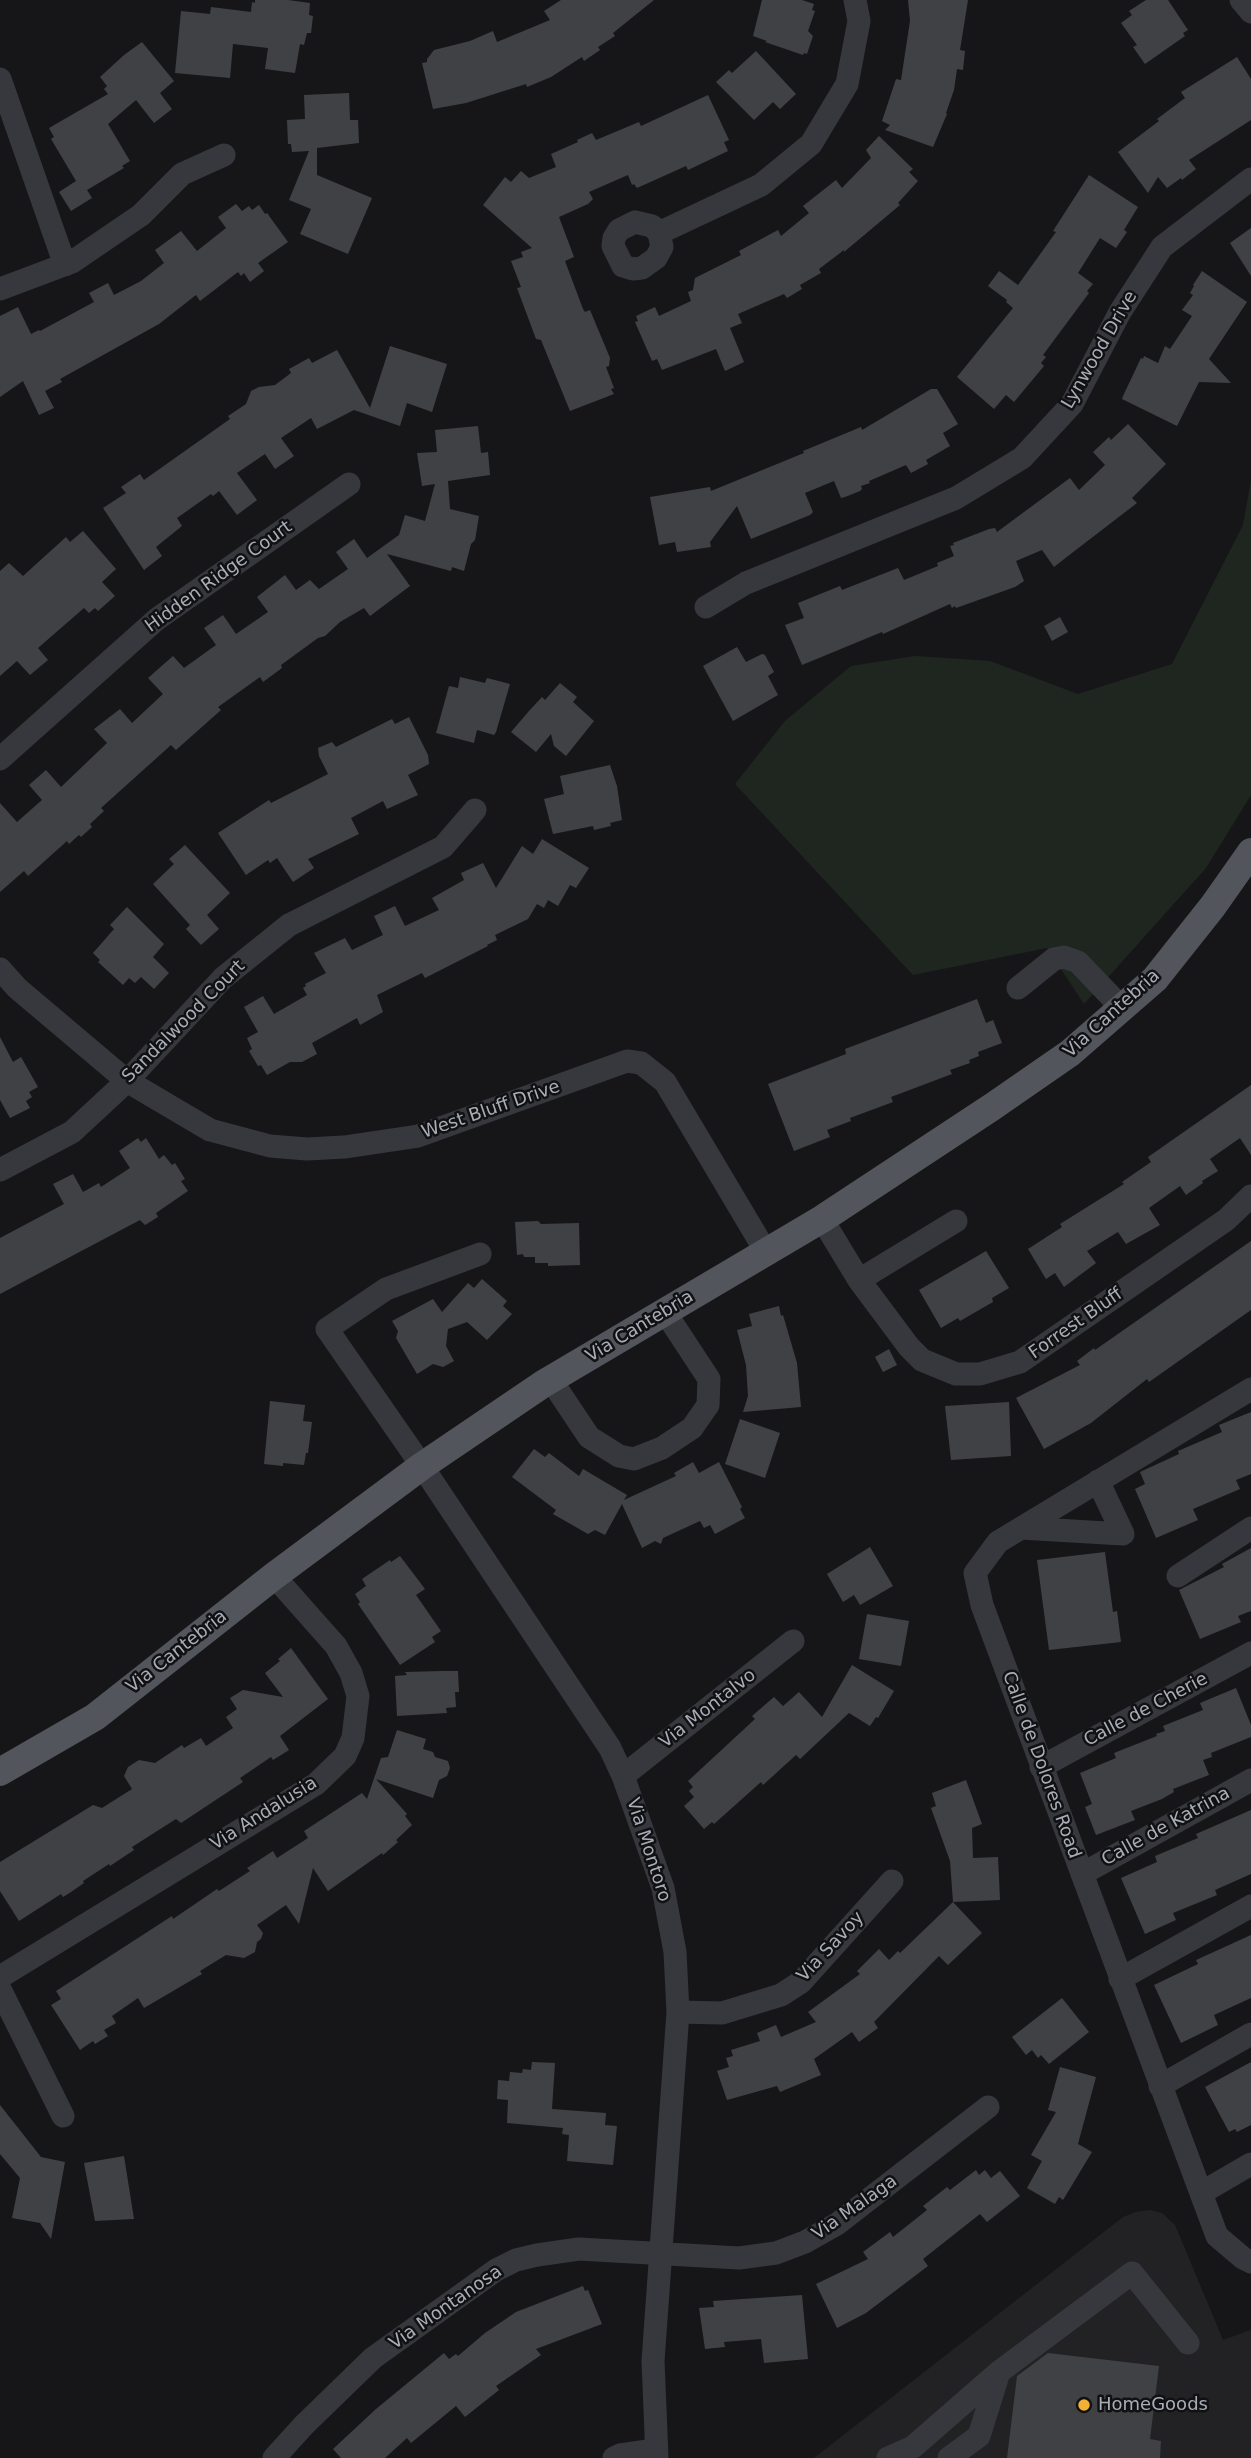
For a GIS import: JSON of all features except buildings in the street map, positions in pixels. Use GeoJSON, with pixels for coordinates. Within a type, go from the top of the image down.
{"type":"FeatureCollection","features":[{"type":"Feature","properties":{"kind":"main road","name":"Via Cantebria"},"geometry":{"type":"LineString","coordinates":[[0,1772],[95,1717],[274,1576],[422,1466],[551,1380],[822,1219],[1070,1053],[1155,979],[1213,906],[1251,852]]}},
{"type":"Feature","properties":{"kind":"street"},"geometry":{"type":"LineString","coordinates":[[659,233],[761,185],[811,144],[847,84],[859,21],[855,0]]}},
{"type":"Feature","properties":{"kind":"street"},"geometry":{"type":"LineString","coordinates":[[1241,0],[1251,12]]}},
{"type":"Feature","properties":{"kind":"street"},"geometry":{"type":"LineString","coordinates":[[0,79],[65,265]]}},
{"type":"Feature","properties":{"kind":"street"},"geometry":{"type":"LineString","coordinates":[[0,289],[72,262],[141,215],[182,174],[225,156]]}},
{"type":"Feature","properties":{"kind":"street","name":"Lynwood Drive"},"geometry":{"type":"LineString","coordinates":[[706,607],[747,583],[956,498],[1022,458],[1072,404],[1120,312],[1162,247],[1251,179]]}},
{"type":"Feature","properties":{"kind":"street","name":"Hidden Ridge Court"},"geometry":{"type":"LineString","coordinates":[[0,760],[157,619],[349,484]]}},
{"type":"Feature","properties":{"kind":"street","name":"Sandalwood Court"},"geometry":{"type":"LineString","coordinates":[[0,1170],[72,1132],[127,1081],[223,978],[289,925],[443,847],[475,810]]}},
{"type":"Feature","properties":{"kind":"street"},"geometry":{"type":"LineString","coordinates":[[1018,988],[1054,959],[1064,957],[1078,962],[1122,1008]]}},
{"type":"Feature","properties":{"kind":"street","name":"West Bluff Drive"},"geometry":{"type":"LineString","coordinates":[[0,969],[17,988],[127,1081],[210,1130],[270,1146],[307,1149],[344,1147],[418,1136],[627,1061],[641,1063],[665,1082],[766,1252]]}},
{"type":"Feature","properties":{"kind":"street","name":"Forrest Bluff"},"geometry":{"type":"LineString","coordinates":[[822,1219],[859,1280],[909,1348],[922,1360],[956,1374],[980,1374],[1020,1362],[1226,1220],[1251,1196]]}},
{"type":"Feature","properties":{"kind":"street"},"geometry":{"type":"LineString","coordinates":[[859,1280],[957,1221]]}},
{"type":"Feature","properties":{"kind":"street","name":"Via Montoro"},"geometry":{"type":"LineString","coordinates":[[480,1254],[386,1289],[327,1329],[610,1748],[623,1776],[663,1888],[675,1952],[678,2012],[653,2361],[656,2454]]}},
{"type":"Feature","properties":{"kind":"street"},"geometry":{"type":"LineString","coordinates":[[551,1380],[589,1437],[619,1456],[635,1459],[662,1448],[692,1428],[708,1405],[709,1379],[665,1312]]}},
{"type":"Feature","properties":{"kind":"street","name":"Calle de Dolores Road"},"geometry":{"type":"LineString","coordinates":[[1247,2260],[1217,2236],[1041,1767],[982,1605],[975,1573],[998,1542],[1251,1389]]}},
{"type":"Feature","properties":{"kind":"street"},"geometry":{"type":"LineString","coordinates":[[1021,1528],[1123,1534],[1098,1482]]}},
{"type":"Feature","properties":{"kind":"street"},"geometry":{"type":"LineString","coordinates":[[1178,1576],[1251,1528]]}},
{"type":"Feature","properties":{"kind":"street","name":"Via Andalusia"},"geometry":{"type":"LineString","coordinates":[[0,1977],[316,1784],[345,1756],[354,1738],[358,1696],[351,1673],[336,1646],[274,1576]]}},
{"type":"Feature","properties":{"kind":"street","name":"Via Montalvo"},"geometry":{"type":"LineString","coordinates":[[623,1776],[793,1642]]}},
{"type":"Feature","properties":{"kind":"street","name":"Calle de Cherie"},"geometry":{"type":"LineString","coordinates":[[1041,1767],[1251,1653]]}},
{"type":"Feature","properties":{"kind":"street","name":"Calle de Katrina"},"geometry":{"type":"LineString","coordinates":[[1082,1874],[1251,1780]]}},
{"type":"Feature","properties":{"kind":"street","name":"Via Savoy"},"geometry":{"type":"LineString","coordinates":[[678,2012],[722,2014],[780,1994],[801,1982],[892,1881]]}},
{"type":"Feature","properties":{"kind":"street"},"geometry":{"type":"LineString","coordinates":[[1120,1979],[1251,1906]]}},
{"type":"Feature","properties":{"kind":"street"},"geometry":{"type":"LineString","coordinates":[[0,1989],[63,2116]]}},
{"type":"Feature","properties":{"kind":"street"},"geometry":{"type":"LineString","coordinates":[[1160,2086],[1251,2034]]}},
{"type":"Feature","properties":{"kind":"street","name":"Via Malaga"},"geometry":{"type":"LineString","coordinates":[[659,2253],[739,2258],[776,2253],[805,2242],[837,2224],[988,2107]]}},
{"type":"Feature","properties":{"kind":"street"},"geometry":{"type":"LineString","coordinates":[[1200,2193],[1251,2164]]}},
{"type":"Feature","properties":{"kind":"street","name":"Via Montanosa"},"geometry":{"type":"LineString","coordinates":[[274,2458],[373,2358],[496,2270],[516,2260],[579,2249],[659,2253]]}},
{"type":"Feature","properties":{"kind":"street"},"geometry":{"type":"LineString","coordinates":[[888,2458],[914,2447],[999,2372],[1132,2273],[1188,2343]]}},
{"type":"Feature","properties":{"kind":"street"},"geometry":{"type":"LineString","coordinates":[[949,2458],[979,2436],[999,2372]]}},
{"type":"Feature","properties":{"kind":"street"},"geometry":{"type":"LineString","coordinates":[[614,2458],[620,2455],[656,2454]]}},
{"type":"Feature","properties":{"kind":"shaded area"},"geometry":{"type":"Polygon","coordinates":[[[1251,480],[1251,795],[1206,868],[1084,1004],[1047,948],[913,975],[735,784],[785,721],[851,666],[915,656],[990,661],[1078,694],[1172,664],[1243,525],[1251,480]]]}},
{"type":"Feature","properties":{"kind":"shaded area"},"geometry":{"type":"Polygon","coordinates":[[[1150,2210],[1162,2213],[1175,2225],[1223,2340],[1251,2330],[1251,2458],[814,2458],[1123,2217],[1150,2210]]]}},
{"type":"Feature","properties":{"kind":"place","name":"HomeGoods"},"geometry":{"type":"Point","coordinates":[1084,2405]}}]}
